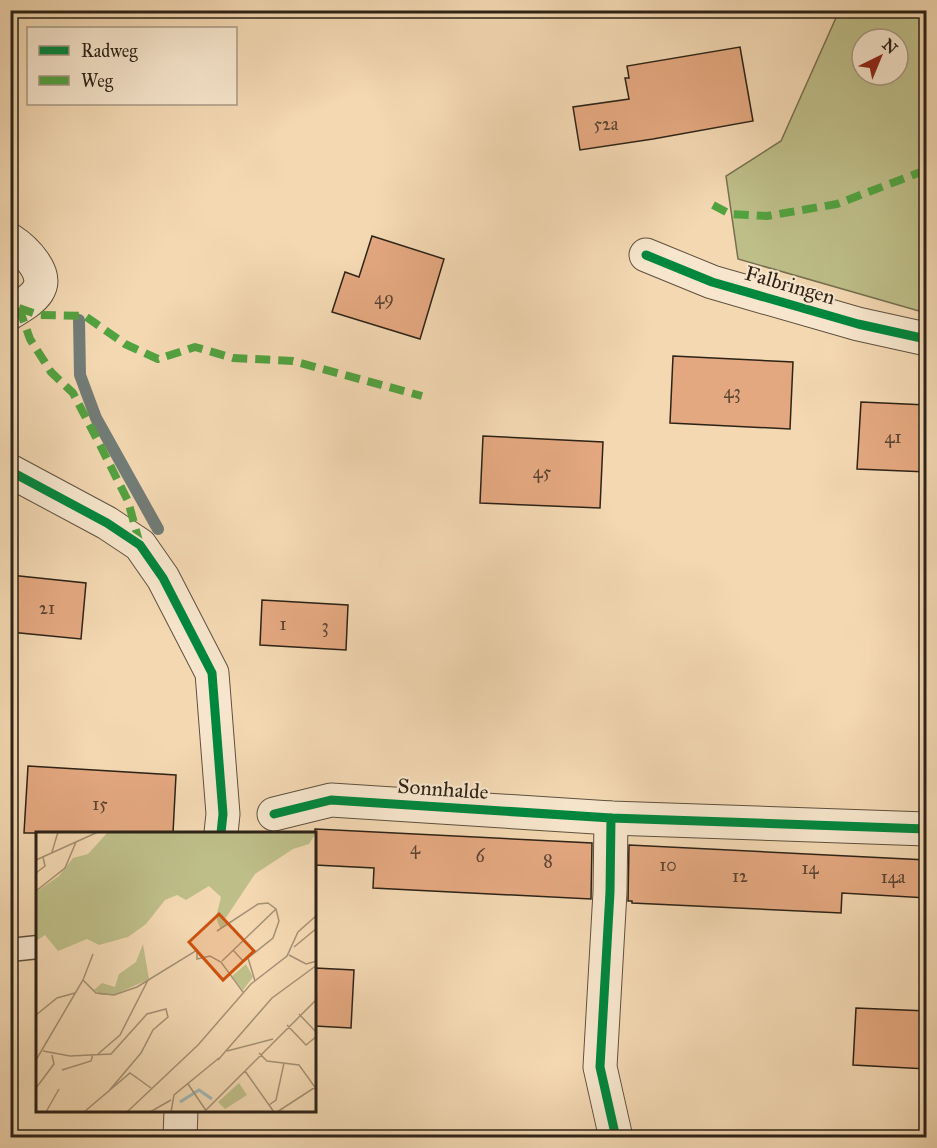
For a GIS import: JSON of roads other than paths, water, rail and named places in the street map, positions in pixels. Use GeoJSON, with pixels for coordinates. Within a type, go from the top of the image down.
{"type":"FeatureCollection","features":[{"type":"Feature","properties":{"kind":"street"},"geometry":{"type":"LineString","coordinates":[[10,240],[25,249],[41,275],[41,286],[34,296],[10,314]]}},
{"type":"Feature","properties":{"kind":"street","name":"Falbringen"},"geometry":{"type":"LineString","coordinates":[[646,255],[712,282],[858,324],[927,339]]}},
{"type":"Feature","properties":{"kind":"street"},"geometry":{"type":"LineString","coordinates":[[10,471],[107,523],[140,545],[163,578],[212,673],[223,814],[221,832]]}},
{"type":"Feature","properties":{"kind":"street","name":"Sonnhalde"},"geometry":{"type":"LineString","coordinates":[[274,814],[331,800],[611,818],[927,829]]}},
{"type":"Feature","properties":{"kind":"street"},"geometry":{"type":"LineString","coordinates":[[611,818],[610,892],[600,1067],[616,1137]]}},
{"type":"Feature","properties":{"kind":"street"},"geometry":{"type":"LineString","coordinates":[[180,1137],[181,1112]]}},
{"type":"Feature","properties":{"kind":"lane"},"geometry":{"type":"LineString","coordinates":[[10,950],[36,947]]}},
{"type":"Feature","properties":{"kind":"waterway"},"geometry":{"type":"LineString","coordinates":[[79,320],[80,375],[96,418],[158,529]]}}]}
